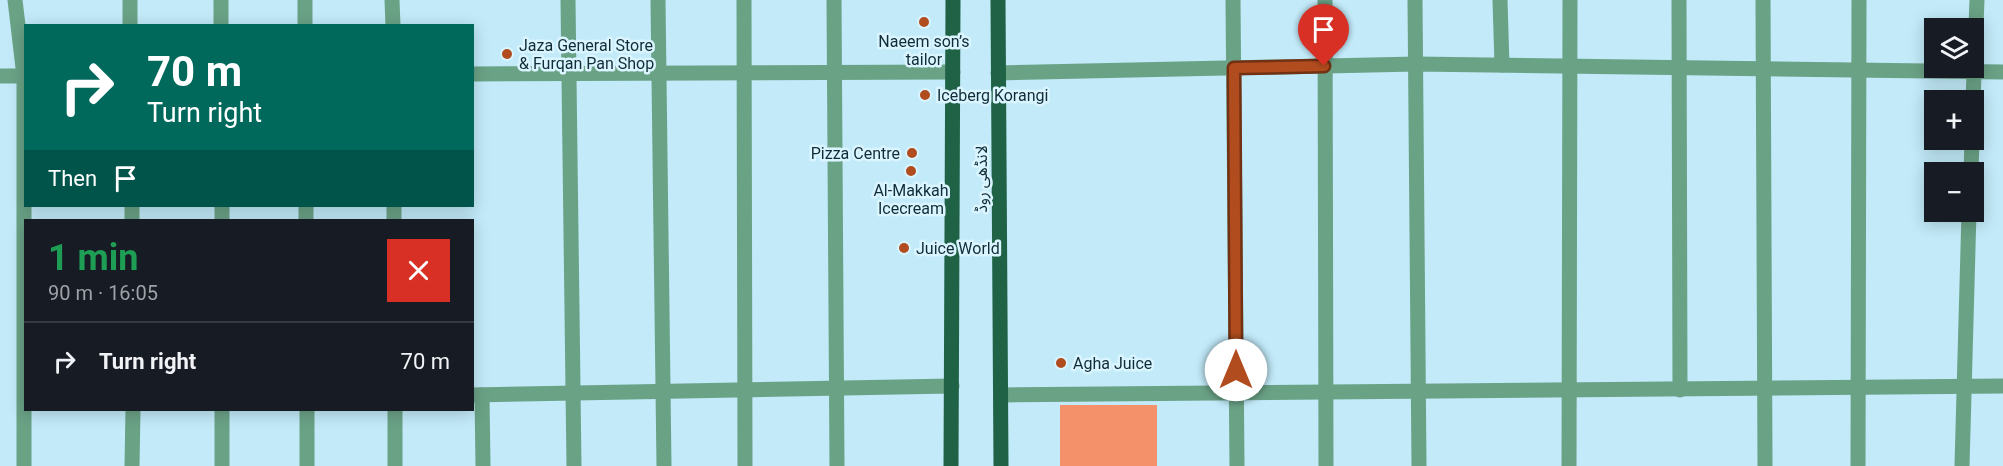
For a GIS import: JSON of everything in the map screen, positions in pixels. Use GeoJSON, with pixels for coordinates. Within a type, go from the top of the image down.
{"type":"FeatureCollection","features":[{"type":"Feature","properties":{"kind":"main road","name":"لانڈھی روڈ"},"geometry":{"type":"LineString","coordinates":[[951,466],[952,0]]}},
{"type":"Feature","properties":{"kind":"main road","name":"لانڈھی روڈ"},"geometry":{"type":"LineString","coordinates":[[998,0],[1000,466]]}},
{"type":"Feature","properties":{"kind":"street"},"geometry":{"type":"LineString","coordinates":[[15,0],[24,68]]}},
{"type":"Feature","properties":{"kind":"street"},"geometry":{"type":"LineString","coordinates":[[130,0],[130,24]]}},
{"type":"Feature","properties":{"kind":"street"},"geometry":{"type":"LineString","coordinates":[[221,0],[221,24]]}},
{"type":"Feature","properties":{"kind":"street"},"geometry":{"type":"LineString","coordinates":[[305,0],[305,24]]}},
{"type":"Feature","properties":{"kind":"street"},"geometry":{"type":"LineString","coordinates":[[392,0],[393,24]]}},
{"type":"Feature","properties":{"kind":"street"},"geometry":{"type":"LineString","coordinates":[[568,0],[574,466]]}},
{"type":"Feature","properties":{"kind":"street"},"geometry":{"type":"LineString","coordinates":[[658,0],[664,466]]}},
{"type":"Feature","properties":{"kind":"street"},"geometry":{"type":"LineString","coordinates":[[744,0],[745,466]]}},
{"type":"Feature","properties":{"kind":"street"},"geometry":{"type":"LineString","coordinates":[[834,0],[837,466]]}},
{"type":"Feature","properties":{"kind":"street"},"geometry":{"type":"LineString","coordinates":[[1233,0],[1237,466]]}},
{"type":"Feature","properties":{"kind":"street"},"geometry":{"type":"LineString","coordinates":[[1325,0],[1326,466]]}},
{"type":"Feature","properties":{"kind":"street"},"geometry":{"type":"LineString","coordinates":[[1415,0],[1419,466]]}},
{"type":"Feature","properties":{"kind":"street"},"geometry":{"type":"LineString","coordinates":[[1500,0],[1502,65]]}},
{"type":"Feature","properties":{"kind":"street"},"geometry":{"type":"LineString","coordinates":[[1569,466],[1570,0]]}},
{"type":"Feature","properties":{"kind":"street"},"geometry":{"type":"LineString","coordinates":[[1679,0],[1680,390]]}},
{"type":"Feature","properties":{"kind":"street"},"geometry":{"type":"LineString","coordinates":[[1763,0],[1765,466]]}},
{"type":"Feature","properties":{"kind":"street"},"geometry":{"type":"LineString","coordinates":[[1858,0],[1860,70],[1858,466]]}},
{"type":"Feature","properties":{"kind":"street"},"geometry":{"type":"LineString","coordinates":[[1976,18],[1977,0]]}},
{"type":"Feature","properties":{"kind":"street"},"geometry":{"type":"LineString","coordinates":[[998,73],[1416,64],[1924,71]]}},
{"type":"Feature","properties":{"kind":"street"},"geometry":{"type":"LineString","coordinates":[[474,74],[953,72]]}},
{"type":"Feature","properties":{"kind":"street"},"geometry":{"type":"LineString","coordinates":[[1984,72],[2003,72]]}},
{"type":"Feature","properties":{"kind":"street"},"geometry":{"type":"LineString","coordinates":[[0,76],[24,76]]}},
{"type":"Feature","properties":{"kind":"street"},"geometry":{"type":"LineString","coordinates":[[1962,466],[1970,222]]}},
{"type":"Feature","properties":{"kind":"street"},"geometry":{"type":"LineString","coordinates":[[1001,394],[1680,390],[1857,385],[2003,386]]}},
{"type":"Feature","properties":{"kind":"street"},"geometry":{"type":"LineString","coordinates":[[483,466],[477,395],[952,386]]}},
{"type":"Feature","properties":{"kind":"street"},"geometry":{"type":"LineString","coordinates":[[24,466],[25,411]]}},
{"type":"Feature","properties":{"kind":"street"},"geometry":{"type":"LineString","coordinates":[[132,466],[133,411]]}},
{"type":"Feature","properties":{"kind":"street"},"geometry":{"type":"LineString","coordinates":[[222,411],[222,466]]}},
{"type":"Feature","properties":{"kind":"street"},"geometry":{"type":"LineString","coordinates":[[307,411],[308,466]]}},
{"type":"Feature","properties":{"kind":"street"},"geometry":{"type":"LineString","coordinates":[[395,411],[395,466]]}},
{"type":"Feature","properties":{"kind":"shaded area"},"geometry":{"type":"Polygon","coordinates":[[[1060,405],[1157,405],[1157,466],[1060,466],[1060,405]]]}},
{"type":"Feature","properties":{"kind":"place","name":"Naeem son’s tailor"},"geometry":{"type":"Point","coordinates":[924,22]}},
{"type":"Feature","properties":{"kind":"place","name":"Jaza General Store & Furqan Pan Shop"},"geometry":{"type":"Point","coordinates":[507,54]}},
{"type":"Feature","properties":{"kind":"place","name":"Iceberg Korangi"},"geometry":{"type":"Point","coordinates":[925,95]}},
{"type":"Feature","properties":{"kind":"place","name":"Pizza Centre"},"geometry":{"type":"Point","coordinates":[912,153]}},
{"type":"Feature","properties":{"kind":"place","name":"Al-Makkah Icecream"},"geometry":{"type":"Point","coordinates":[911,171]}},
{"type":"Feature","properties":{"kind":"place","name":"Juice World"},"geometry":{"type":"Point","coordinates":[904,248]}},
{"type":"Feature","properties":{"kind":"place","name":"Agha Juice"},"geometry":{"type":"Point","coordinates":[1061,363]}},
{"type":"Feature","properties":{"kind":"route"},"geometry":{"type":"LineString","coordinates":[[1236,370],[1234,68],[1324,66]]}}]}
